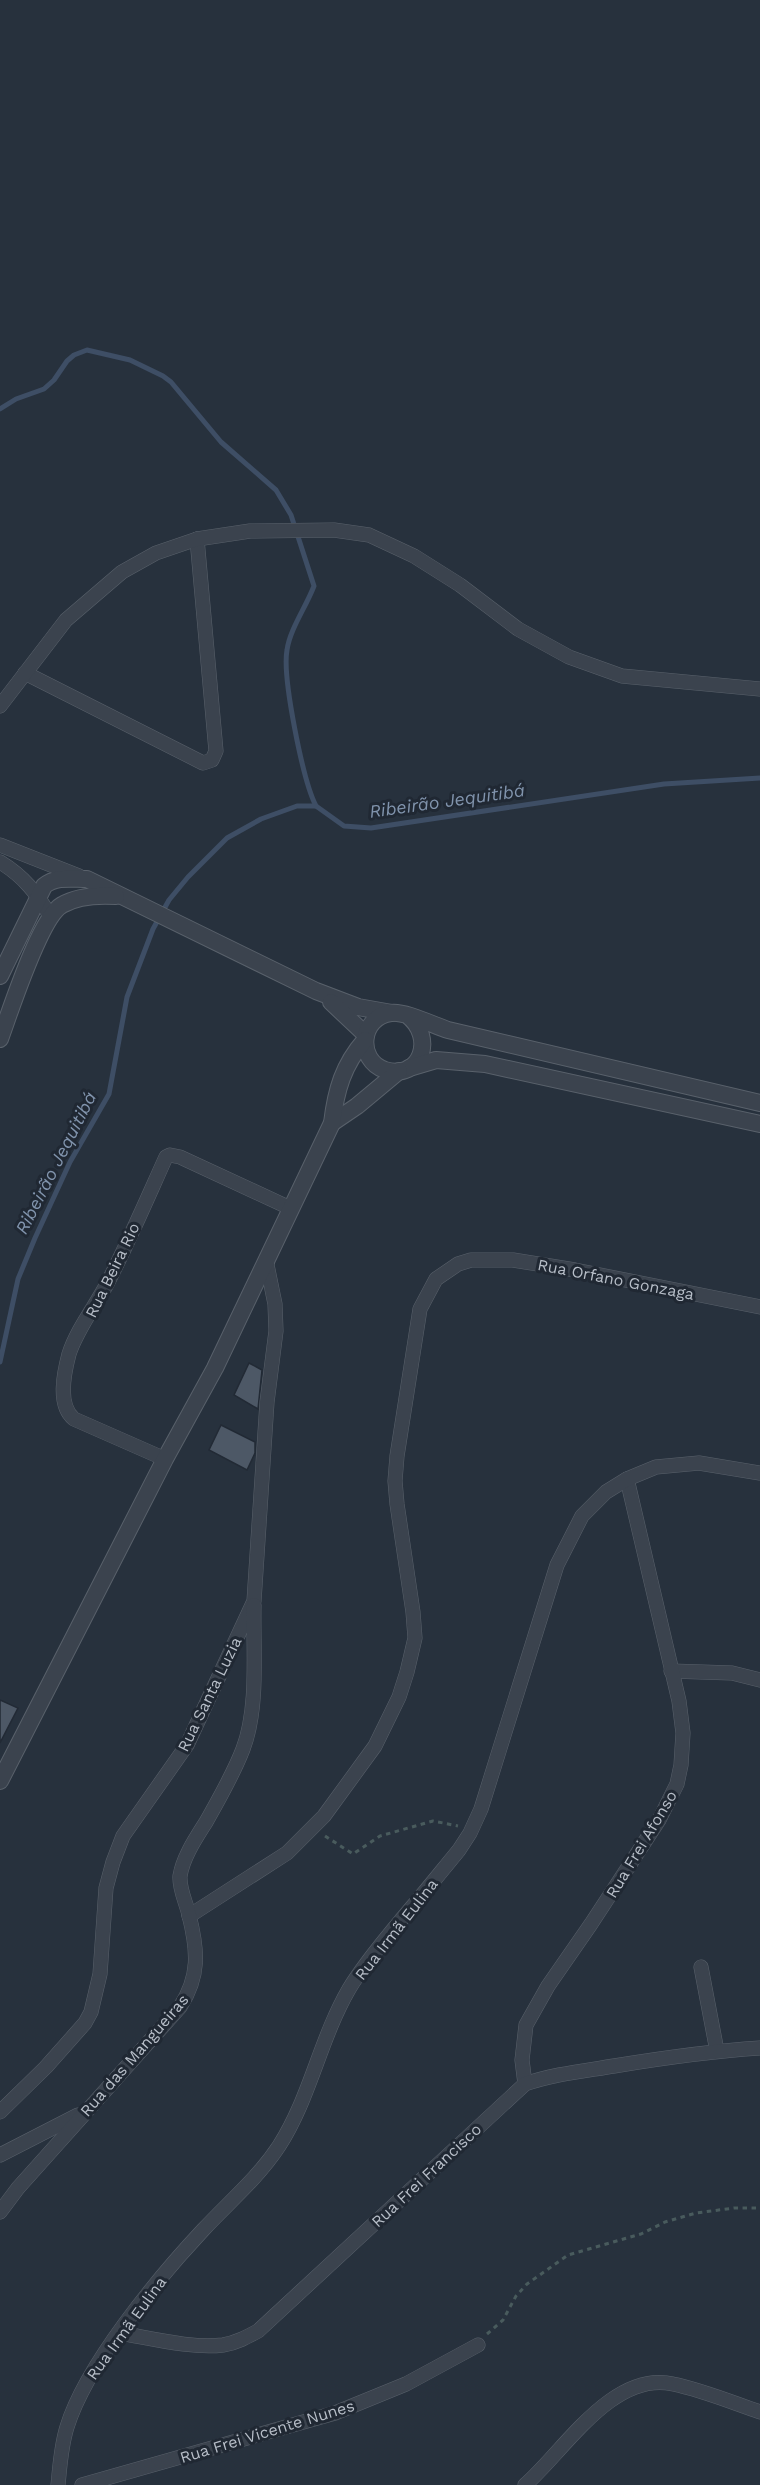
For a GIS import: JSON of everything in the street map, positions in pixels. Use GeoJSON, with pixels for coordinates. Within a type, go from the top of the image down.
{"type":"FeatureCollection","features":[{"type":"Feature","properties":{"kind":"street"},"geometry":{"type":"LineString","coordinates":[[0,706],[66,620],[122,572],[156,554],[197,539],[250,531],[334,530],[369,535],[405,550],[460,585],[518,629],[569,657],[614,674],[760,689]]}},
{"type":"Feature","properties":{"kind":"street"},"geometry":{"type":"LineString","coordinates":[[25,673],[203,763],[212,760],[216,751],[197,539]]}},
{"type":"Feature","properties":{"kind":"street"},"geometry":{"type":"LineString","coordinates":[[0,845],[87,879],[316,991],[358,1007],[399,1014],[448,1030],[760,1103]]}},
{"type":"Feature","properties":{"kind":"street"},"geometry":{"type":"LineString","coordinates":[[0,862],[18,874],[38,895],[50,916]]}},
{"type":"Feature","properties":{"kind":"street"},"geometry":{"type":"LineString","coordinates":[[0,976],[44,886],[55,880],[87,879]]}},
{"type":"Feature","properties":{"kind":"street"},"geometry":{"type":"LineString","coordinates":[[0,1037],[29,962],[50,916],[62,904],[76,899],[99,896],[129,900]]}},
{"type":"Feature","properties":{"kind":"street"},"geometry":{"type":"LineString","coordinates":[[316,991],[339,1007],[365,1037],[366,1050],[371,1060],[388,1071],[436,1060],[485,1064],[760,1124]]}},
{"type":"Feature","properties":{"kind":"street"},"geometry":{"type":"LineString","coordinates":[[0,1781],[165,1459],[215,1368],[332,1122],[341,1077],[353,1053],[373,1021],[382,1015],[399,1014],[416,1022],[424,1041],[423,1052],[417,1061],[332,1122]]}},
{"type":"Feature","properties":{"kind":"street","name":"Rua Beira Rio"},"geometry":{"type":"LineString","coordinates":[[165,1459],[74,1419],[69,1415],[64,1400],[64,1384],[70,1351],[108,1280],[166,1157],[180,1156],[290,1208]]}},
{"type":"Feature","properties":{"kind":"street","name":"Rua Santa Luzia"},"geometry":{"type":"LineString","coordinates":[[0,2112],[46,2067],[85,2023],[91,2012],[100,1974],[106,1888],[123,1836],[187,1745],[254,1601],[267,1402],[276,1331],[275,1304],[266,1260]]}},
{"type":"Feature","properties":{"kind":"street","name":"Rua Orfano Gonzaga"},"geometry":{"type":"LineString","coordinates":[[312,1828],[324,1816],[375,1746],[399,1697],[415,1638],[395,1481],[420,1310],[436,1279],[459,1264],[471,1260],[513,1260],[760,1307]]}},
{"type":"Feature","properties":{"kind":"street","name":"Rua Irmã Eulina"},"geometry":{"type":"LineString","coordinates":[[58,2485],[61,2449],[77,2398],[119,2333],[162,2277],[203,2230],[261,2172],[273,2155],[296,2116],[327,2036],[349,1990],[374,1953],[459,1850],[472,1829],[481,1809],[557,1566],[582,1516],[606,1492],[627,1479],[656,1467],[678,1463],[699,1463],[760,1473]]}},
{"type":"Feature","properties":{"kind":"street","name":"Rua Frei Afonso"},"geometry":{"type":"LineString","coordinates":[[525,2084],[522,2060],[526,2025],[548,1986],[659,1820],[677,1784],[681,1765],[683,1733],[679,1701],[627,1479]]}},
{"type":"Feature","properties":{"kind":"street","name":"Rua das Mangueiras"},"geometry":{"type":"LineString","coordinates":[[0,2212],[18,2188],[180,2007],[196,1976],[189,1916],[180,1884],[181,1873],[192,1845],[226,1786],[249,1732],[252,1712],[254,1601]]}},
{"type":"Feature","properties":{"kind":"street"},"geometry":{"type":"LineString","coordinates":[[671,1671],[732,1673],[760,1680]]}},
{"type":"Feature","properties":{"kind":"street"},"geometry":{"type":"LineString","coordinates":[[189,1916],[287,1853],[312,1828]]}},
{"type":"Feature","properties":{"kind":"street"},"geometry":{"type":"LineString","coordinates":[[701,1967],[717,2051]]}},
{"type":"Feature","properties":{"kind":"street","name":"Rua Frei Francisco"},"geometry":{"type":"LineString","coordinates":[[119,2333],[201,2345],[223,2345],[243,2340],[258,2331],[525,2084],[546,2077],[717,2051],[760,2048]]}},
{"type":"Feature","properties":{"kind":"street"},"geometry":{"type":"LineString","coordinates":[[0,2155],[86,2112]]}},
{"type":"Feature","properties":{"kind":"street","name":"Rua Frei Vicente Nunes"},"geometry":{"type":"LineString","coordinates":[[82,2485],[335,2413],[406,2384],[478,2345]]}},
{"type":"Feature","properties":{"kind":"street"},"geometry":{"type":"LineString","coordinates":[[525,2485],[600,2408],[636,2386],[654,2382],[672,2383],[760,2412]]}},
{"type":"Feature","properties":{"kind":"path"},"geometry":{"type":"LineString","coordinates":[[312,1828],[353,1854],[380,1836],[433,1821],[472,1829]]}},
{"type":"Feature","properties":{"kind":"path"},"geometry":{"type":"LineString","coordinates":[[478,2345],[503,2320],[516,2296],[527,2284],[568,2255],[641,2234],[665,2222],[696,2213],[734,2208],[760,2208]]}},
{"type":"Feature","properties":{"kind":"building"},"geometry":{"type":"Polygon","coordinates":[[[249,1363],[262,1370],[258,1409],[234,1395],[249,1363]]]}},
{"type":"Feature","properties":{"kind":"building"},"geometry":{"type":"Polygon","coordinates":[[[221,1425],[255,1442],[255,1453],[247,1470],[209,1450],[221,1425]]]}},
{"type":"Feature","properties":{"kind":"building"},"geometry":{"type":"Polygon","coordinates":[[[0,1700],[18,1708],[0,1743],[0,1700]]]}},
{"type":"Feature","properties":{"kind":"waterway"},"geometry":{"type":"LineString","coordinates":[[0,409],[16,399],[44,389],[54,380],[67,361],[74,355],[87,350],[130,360],[171,382],[221,442],[276,490],[291,515],[314,586],[291,634],[286,663],[295,729],[305,775],[316,806]]}},
{"type":"Feature","properties":{"kind":"waterway","name":"Ribeirão Jequitibá"},"geometry":{"type":"LineString","coordinates":[[0,1362],[18,1279],[70,1162],[109,1094],[127,997],[153,929],[169,900],[188,877],[227,838],[261,819],[297,806],[316,806],[344,826],[371,828],[664,784],[760,778]]}}]}
